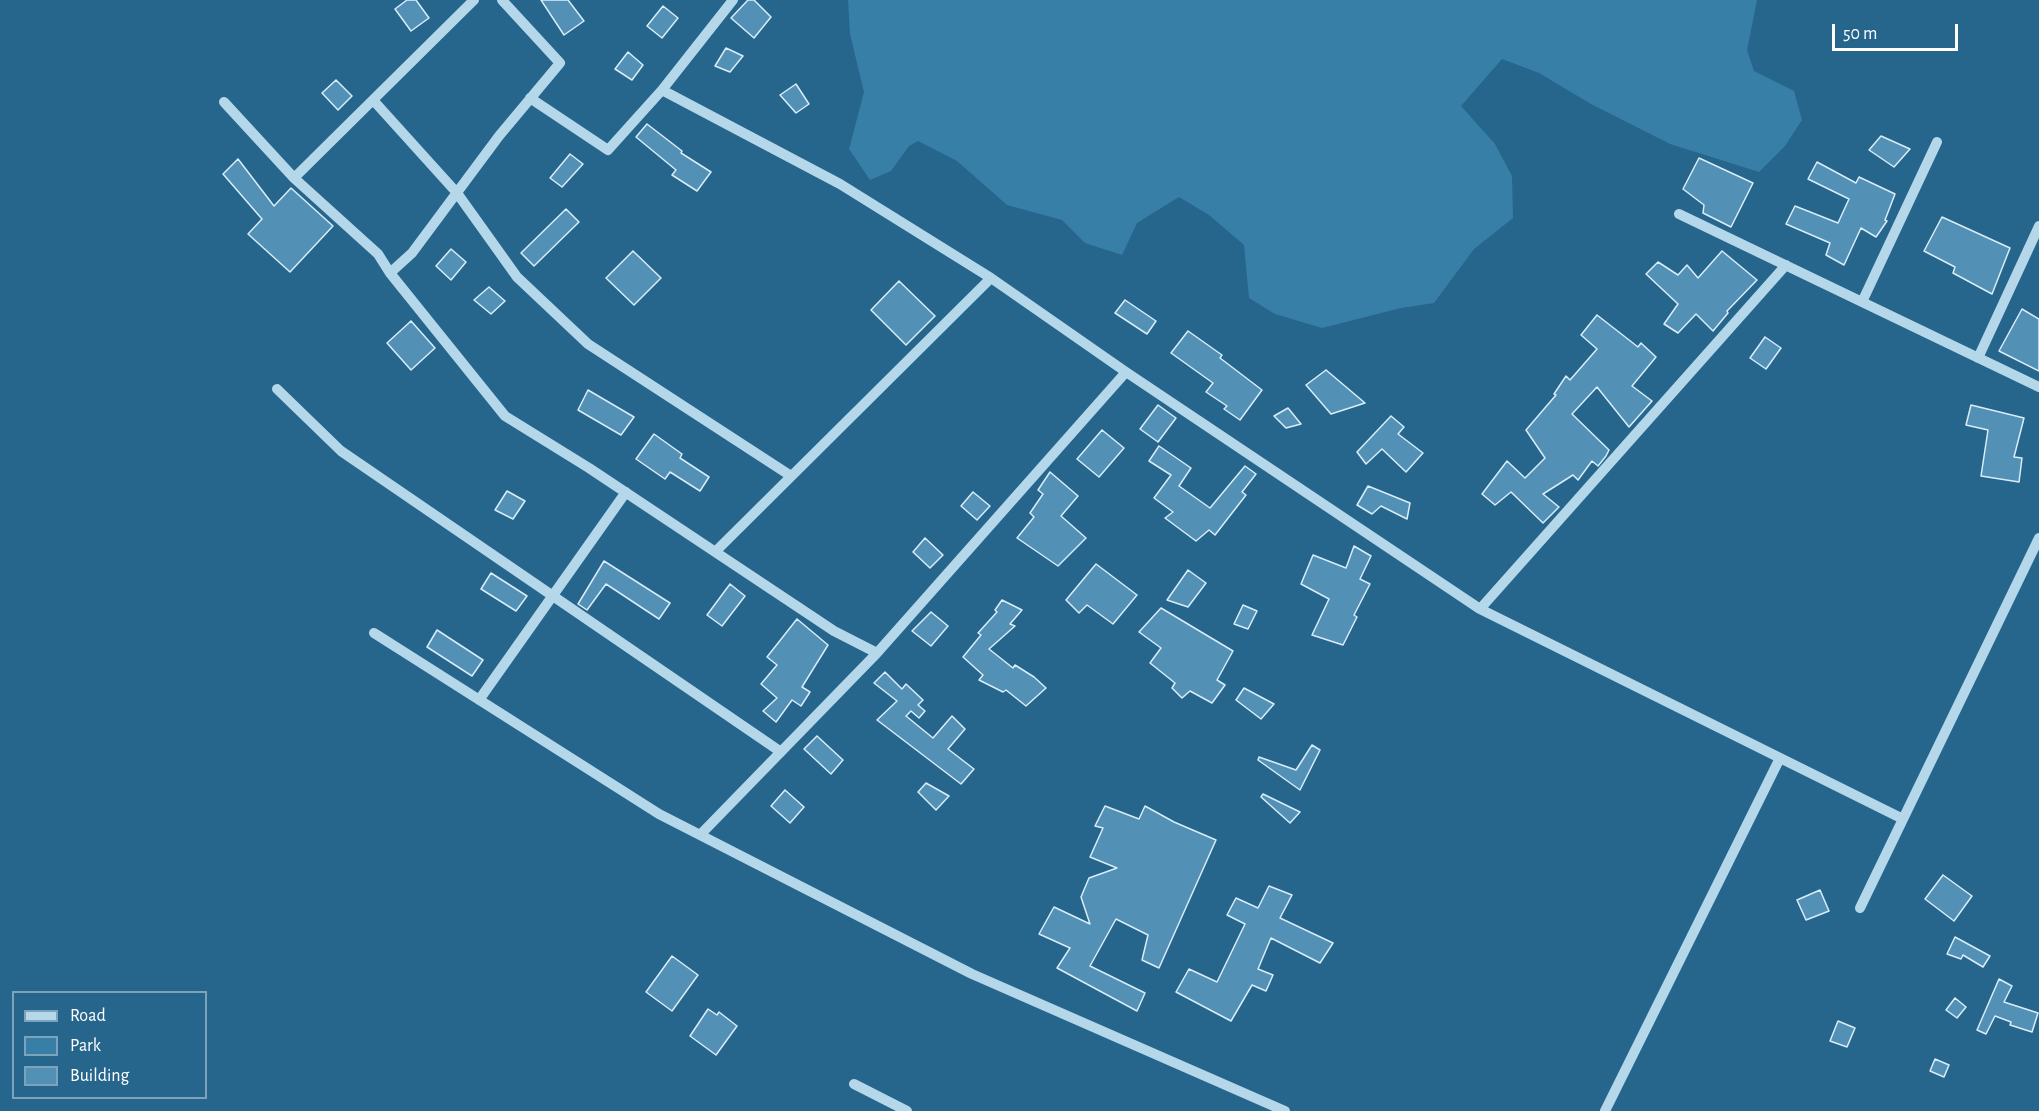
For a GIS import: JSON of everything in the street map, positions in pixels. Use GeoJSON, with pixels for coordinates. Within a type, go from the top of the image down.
{"type":"FeatureCollection","features":[{"type":"Feature","properties":{"kind":"street"},"geometry":{"type":"LineString","coordinates":[[294,178],[474,0]]}},
{"type":"Feature","properties":{"kind":"street"},"geometry":{"type":"LineString","coordinates":[[390,273],[412,254],[530,98],[560,63],[502,0]]}},
{"type":"Feature","properties":{"kind":"street"},"geometry":{"type":"LineString","coordinates":[[530,98],[608,150],[662,90],[733,0]]}},
{"type":"Feature","properties":{"kind":"street"},"geometry":{"type":"LineString","coordinates":[[662,90],[840,184],[991,278],[1126,372],[1479,609],[1904,819]]}},
{"type":"Feature","properties":{"kind":"street"},"geometry":{"type":"LineString","coordinates":[[373,100],[457,193],[517,277],[588,344],[791,476]]}},
{"type":"Feature","properties":{"kind":"street"},"geometry":{"type":"LineString","coordinates":[[224,102],[294,178],[378,254],[390,273],[505,416],[626,492],[834,631],[877,653]]}},
{"type":"Feature","properties":{"kind":"street"},"geometry":{"type":"LineString","coordinates":[[1862,302],[1937,142]]}},
{"type":"Feature","properties":{"kind":"street"},"geometry":{"type":"LineString","coordinates":[[1679,214],[2039,387]]}},
{"type":"Feature","properties":{"kind":"street"},"geometry":{"type":"LineString","coordinates":[[1978,358],[2039,226]]}},
{"type":"Feature","properties":{"kind":"street"},"geometry":{"type":"LineString","coordinates":[[1479,609],[1786,265]]}},
{"type":"Feature","properties":{"kind":"street"},"geometry":{"type":"LineString","coordinates":[[715,552],[991,278]]}},
{"type":"Feature","properties":{"kind":"street"},"geometry":{"type":"LineString","coordinates":[[700,835],[877,653],[1126,372]]}},
{"type":"Feature","properties":{"kind":"street"},"geometry":{"type":"LineString","coordinates":[[277,389],[341,452],[781,752]]}},
{"type":"Feature","properties":{"kind":"street"},"geometry":{"type":"LineString","coordinates":[[479,700],[626,492]]}},
{"type":"Feature","properties":{"kind":"street"},"geometry":{"type":"LineString","coordinates":[[1860,908],[2039,538]]}},
{"type":"Feature","properties":{"kind":"street"},"geometry":{"type":"LineString","coordinates":[[374,633],[659,814],[972,974],[1285,1111]]}},
{"type":"Feature","properties":{"kind":"street"},"geometry":{"type":"LineString","coordinates":[[1605,1111],[1780,758]]}},
{"type":"Feature","properties":{"kind":"street"},"geometry":{"type":"LineString","coordinates":[[854,1084],[907,1111]]}},
{"type":"Feature","properties":{"kind":"green space"},"geometry":{"type":"Polygon","coordinates":[[[848,0],[1757,0],[1747,50],[1754,71],[1794,91],[1802,120],[1785,146],[1759,172],[1670,144],[1591,104],[1539,73],[1502,59],[1461,106],[1495,144],[1512,176],[1513,218],[1474,249],[1434,303],[1401,308],[1322,328],[1275,314],[1249,298],[1244,245],[1209,215],[1179,197],[1137,223],[1122,255],[1085,243],[1062,220],[1007,205],[957,161],[918,141],[909,146],[891,171],[870,180],[849,149],[864,92],[850,34],[848,0]]]}},
{"type":"Feature","properties":{"kind":"building"},"geometry":{"type":"Polygon","coordinates":[[[407,0],[416,0],[429,18],[411,31],[395,9],[407,0]]]}},
{"type":"Feature","properties":{"kind":"building"},"geometry":{"type":"Polygon","coordinates":[[[541,0],[568,0],[584,21],[564,35],[541,0]]]}},
{"type":"Feature","properties":{"kind":"building"},"geometry":{"type":"Polygon","coordinates":[[[748,0],[754,0],[771,17],[754,38],[731,18],[748,0]]]}},
{"type":"Feature","properties":{"kind":"building"},"geometry":{"type":"Polygon","coordinates":[[[663,6],[678,18],[662,38],[647,26],[663,6]]]}},
{"type":"Feature","properties":{"kind":"building"},"geometry":{"type":"Polygon","coordinates":[[[726,48],[743,56],[730,72],[715,66],[726,48]]]}},
{"type":"Feature","properties":{"kind":"building"},"geometry":{"type":"Polygon","coordinates":[[[628,52],[643,65],[632,80],[615,69],[628,52]]]}},
{"type":"Feature","properties":{"kind":"building"},"geometry":{"type":"Polygon","coordinates":[[[336,80],[352,96],[338,110],[322,93],[336,80]]]}},
{"type":"Feature","properties":{"kind":"building"},"geometry":{"type":"Polygon","coordinates":[[[796,84],[809,104],[796,113],[780,95],[796,84]]]}},
{"type":"Feature","properties":{"kind":"building"},"geometry":{"type":"Polygon","coordinates":[[[647,124],[682,151],[681,153],[711,172],[697,191],[672,175],[676,170],[636,137],[647,124]]]}},
{"type":"Feature","properties":{"kind":"building"},"geometry":{"type":"Polygon","coordinates":[[[1881,136],[1910,149],[1894,167],[1869,150],[1881,136]]]}},
{"type":"Feature","properties":{"kind":"building"},"geometry":{"type":"Polygon","coordinates":[[[570,154],[583,164],[562,187],[550,178],[570,154]]]}},
{"type":"Feature","properties":{"kind":"building"},"geometry":{"type":"Polygon","coordinates":[[[1699,158],[1753,183],[1731,227],[1703,213],[1704,205],[1683,189],[1699,158]]]}},
{"type":"Feature","properties":{"kind":"building"},"geometry":{"type":"Polygon","coordinates":[[[238,159],[274,206],[291,188],[333,226],[290,272],[248,234],[262,219],[223,174],[238,159]]]}},
{"type":"Feature","properties":{"kind":"building"},"geometry":{"type":"Polygon","coordinates":[[[1817,162],[1856,183],[1859,177],[1895,194],[1885,220],[1887,221],[1876,237],[1861,228],[1844,265],[1826,255],[1830,243],[1786,224],[1795,206],[1838,223],[1849,199],[1808,179],[1817,162]]]}},
{"type":"Feature","properties":{"kind":"building"},"geometry":{"type":"Polygon","coordinates":[[[566,209],[579,222],[534,266],[521,253],[566,209]]]}},
{"type":"Feature","properties":{"kind":"building"},"geometry":{"type":"Polygon","coordinates":[[[1942,217],[2010,248],[1992,294],[1953,273],[1955,267],[1924,251],[1942,217]]]}},
{"type":"Feature","properties":{"kind":"building"},"geometry":{"type":"Polygon","coordinates":[[[451,249],[466,262],[451,280],[436,266],[451,249]]]}},
{"type":"Feature","properties":{"kind":"building"},"geometry":{"type":"Polygon","coordinates":[[[633,251],[661,278],[634,305],[606,278],[633,251]]]}},
{"type":"Feature","properties":{"kind":"building"},"geometry":{"type":"Polygon","coordinates":[[[1722,251],[1757,280],[1727,311],[1728,313],[1713,331],[1696,314],[1678,333],[1664,324],[1678,304],[1646,274],[1658,262],[1678,275],[1687,265],[1698,278],[1722,251]]]}},
{"type":"Feature","properties":{"kind":"building"},"geometry":{"type":"Polygon","coordinates":[[[899,281],[935,316],[906,345],[871,310],[899,281]]]}},
{"type":"Feature","properties":{"kind":"building"},"geometry":{"type":"Polygon","coordinates":[[[489,287],[505,301],[491,314],[474,300],[489,287]]]}},
{"type":"Feature","properties":{"kind":"building"},"geometry":{"type":"Polygon","coordinates":[[[1125,300],[1156,321],[1147,334],[1115,313],[1125,300]]]}},
{"type":"Feature","properties":{"kind":"building"},"geometry":{"type":"Polygon","coordinates":[[[2022,309],[2039,319],[2039,371],[1999,351],[2022,309]]]}},
{"type":"Feature","properties":{"kind":"building"},"geometry":{"type":"Polygon","coordinates":[[[1597,315],[1638,347],[1641,343],[1656,357],[1632,386],[1652,401],[1629,427],[1597,387],[1572,414],[1609,450],[1598,466],[1592,461],[1578,480],[1573,475],[1543,494],[1559,507],[1543,523],[1511,492],[1495,505],[1482,494],[1507,461],[1525,478],[1545,458],[1526,430],[1556,395],[1554,394],[1566,376],[1570,380],[1597,349],[1581,335],[1597,315]]]}},
{"type":"Feature","properties":{"kind":"building"},"geometry":{"type":"Polygon","coordinates":[[[411,321],[435,348],[411,370],[387,343],[411,321]]]}},
{"type":"Feature","properties":{"kind":"building"},"geometry":{"type":"Polygon","coordinates":[[[1188,331],[1222,355],[1220,358],[1262,390],[1240,420],[1224,409],[1227,406],[1206,392],[1213,383],[1171,353],[1188,331]]]}},
{"type":"Feature","properties":{"kind":"building"},"geometry":{"type":"Polygon","coordinates":[[[1765,337],[1781,348],[1766,369],[1750,358],[1765,337]]]}},
{"type":"Feature","properties":{"kind":"building"},"geometry":{"type":"Polygon","coordinates":[[[1326,370],[1365,403],[1331,414],[1306,385],[1326,370]]]}},
{"type":"Feature","properties":{"kind":"building"},"geometry":{"type":"Polygon","coordinates":[[[588,390],[634,417],[621,435],[578,410],[588,390]]]}},
{"type":"Feature","properties":{"kind":"building"},"geometry":{"type":"Polygon","coordinates":[[[1158,405],[1176,418],[1158,442],[1140,429],[1158,405]]]}},
{"type":"Feature","properties":{"kind":"building"},"geometry":{"type":"Polygon","coordinates":[[[1971,405],[2024,418],[2014,457],[2022,458],[2019,482],[1981,476],[1988,430],[1966,425],[1971,405]]]}},
{"type":"Feature","properties":{"kind":"building"},"geometry":{"type":"Polygon","coordinates":[[[1288,408],[1301,424],[1286,428],[1274,416],[1288,408]]]}},
{"type":"Feature","properties":{"kind":"building"},"geometry":{"type":"Polygon","coordinates":[[[1391,416],[1404,427],[1398,434],[1423,453],[1406,472],[1382,449],[1366,464],[1357,452],[1391,416]]]}},
{"type":"Feature","properties":{"kind":"building"},"geometry":{"type":"Polygon","coordinates":[[[1102,430],[1124,448],[1099,477],[1077,459],[1102,430]]]}},
{"type":"Feature","properties":{"kind":"building"},"geometry":{"type":"Polygon","coordinates":[[[654,434],[682,454],[680,458],[709,477],[700,491],[670,472],[665,479],[636,459],[654,434]]]}},
{"type":"Feature","properties":{"kind":"building"},"geometry":{"type":"Polygon","coordinates":[[[1159,446],[1191,468],[1179,486],[1210,508],[1245,466],[1256,474],[1242,492],[1246,495],[1215,535],[1209,530],[1196,541],[1165,518],[1173,512],[1154,498],[1171,475],[1149,461],[1159,446]]]}},
{"type":"Feature","properties":{"kind":"building"},"geometry":{"type":"Polygon","coordinates":[[[1050,472],[1078,496],[1061,516],[1086,538],[1058,566],[1017,538],[1034,517],[1030,513],[1043,494],[1038,490],[1050,472]]]}},
{"type":"Feature","properties":{"kind":"building"},"geometry":{"type":"Polygon","coordinates":[[[1368,486],[1410,503],[1407,519],[1381,506],[1372,514],[1357,505],[1368,486]]]}},
{"type":"Feature","properties":{"kind":"building"},"geometry":{"type":"Polygon","coordinates":[[[507,491],[525,501],[513,519],[495,510],[507,491]]]}},
{"type":"Feature","properties":{"kind":"building"},"geometry":{"type":"Polygon","coordinates":[[[973,492],[990,506],[977,520],[961,506],[973,492]]]}},
{"type":"Feature","properties":{"kind":"building"},"geometry":{"type":"Polygon","coordinates":[[[925,538],[943,555],[930,568],[913,552],[925,538]]]}},
{"type":"Feature","properties":{"kind":"building"},"geometry":{"type":"Polygon","coordinates":[[[1354,546],[1371,556],[1360,579],[1370,584],[1354,615],[1357,617],[1343,645],[1312,635],[1329,599],[1301,584],[1313,555],[1346,568],[1354,546]]]}},
{"type":"Feature","properties":{"kind":"building"},"geometry":{"type":"Polygon","coordinates":[[[604,561],[670,603],[659,619],[606,584],[587,610],[578,604],[604,561]]]}},
{"type":"Feature","properties":{"kind":"building"},"geometry":{"type":"Polygon","coordinates":[[[1096,564],[1137,595],[1113,624],[1087,605],[1079,613],[1066,600],[1096,564]]]}},
{"type":"Feature","properties":{"kind":"building"},"geometry":{"type":"Polygon","coordinates":[[[1188,570],[1206,583],[1188,607],[1167,600],[1188,570]]]}},
{"type":"Feature","properties":{"kind":"building"},"geometry":{"type":"Polygon","coordinates":[[[491,573],[527,596],[516,611],[481,589],[491,573]]]}},
{"type":"Feature","properties":{"kind":"building"},"geometry":{"type":"Polygon","coordinates":[[[730,584],[745,596],[722,626],[707,615],[730,584]]]}},
{"type":"Feature","properties":{"kind":"building"},"geometry":{"type":"Polygon","coordinates":[[[1002,600],[1022,610],[1010,624],[1015,626],[989,649],[1013,668],[1015,665],[1034,677],[1046,688],[1026,706],[1006,690],[1003,692],[979,680],[983,675],[963,657],[981,635],[978,633],[997,612],[995,610],[1002,600]]]}},
{"type":"Feature","properties":{"kind":"building"},"geometry":{"type":"Polygon","coordinates":[[[1243,605],[1257,611],[1248,629],[1234,624],[1243,605]]]}},
{"type":"Feature","properties":{"kind":"building"},"geometry":{"type":"Polygon","coordinates":[[[1161,608],[1233,651],[1217,680],[1225,685],[1212,703],[1190,691],[1182,698],[1172,688],[1175,683],[1150,663],[1161,648],[1139,632],[1161,608]]]}},
{"type":"Feature","properties":{"kind":"building"},"geometry":{"type":"Polygon","coordinates":[[[931,612],[948,626],[931,646],[912,631],[931,612]]]}},
{"type":"Feature","properties":{"kind":"building"},"geometry":{"type":"Polygon","coordinates":[[[797,619],[828,645],[802,687],[810,692],[801,706],[792,700],[776,722],[763,711],[777,698],[761,684],[777,665],[767,657],[797,619]]]}},
{"type":"Feature","properties":{"kind":"building"},"geometry":{"type":"Polygon","coordinates":[[[437,630],[483,660],[472,676],[427,647],[437,630]]]}},
{"type":"Feature","properties":{"kind":"building"},"geometry":{"type":"Polygon","coordinates":[[[885,672],[902,689],[906,684],[923,700],[918,705],[925,711],[919,718],[911,711],[906,716],[933,738],[952,716],[965,729],[948,749],[974,769],[961,784],[877,720],[897,701],[874,683],[885,672]]]}},
{"type":"Feature","properties":{"kind":"building"},"geometry":{"type":"Polygon","coordinates":[[[1244,688],[1274,704],[1261,719],[1236,700],[1244,688]]]}},
{"type":"Feature","properties":{"kind":"building"},"geometry":{"type":"Polygon","coordinates":[[[817,736],[843,760],[831,774],[804,749],[817,736]]]}},
{"type":"Feature","properties":{"kind":"building"},"geometry":{"type":"Polygon","coordinates":[[[1312,745],[1320,750],[1300,790],[1258,760],[1259,757],[1296,770],[1312,745]]]}},
{"type":"Feature","properties":{"kind":"building"},"geometry":{"type":"Polygon","coordinates":[[[926,783],[949,796],[936,810],[918,792],[926,783]]]}},
{"type":"Feature","properties":{"kind":"building"},"geometry":{"type":"Polygon","coordinates":[[[785,790],[804,807],[790,823],[771,806],[785,790]]]}},
{"type":"Feature","properties":{"kind":"building"},"geometry":{"type":"Polygon","coordinates":[[[1263,794],[1300,812],[1290,823],[1261,797],[1263,794]]]}},
{"type":"Feature","properties":{"kind":"building"},"geometry":{"type":"Polygon","coordinates":[[[1105,806],[1139,819],[1145,806],[1174,822],[1216,840],[1159,968],[1142,960],[1148,935],[1116,919],[1090,966],[1145,993],[1137,1011],[1057,968],[1070,948],[1039,934],[1054,907],[1090,924],[1081,897],[1089,878],[1117,868],[1090,857],[1103,828],[1095,826],[1105,806]]]}},
{"type":"Feature","properties":{"kind":"building"},"geometry":{"type":"Polygon","coordinates":[[[1943,875],[1972,896],[1954,921],[1925,899],[1943,875]]]}},
{"type":"Feature","properties":{"kind":"building"},"geometry":{"type":"Polygon","coordinates":[[[1269,886],[1292,895],[1280,918],[1333,943],[1320,963],[1271,938],[1258,969],[1273,975],[1266,991],[1252,985],[1231,1021],[1176,992],[1189,969],[1217,982],[1245,924],[1227,915],[1236,898],[1258,908],[1269,886]]]}},
{"type":"Feature","properties":{"kind":"building"},"geometry":{"type":"Polygon","coordinates":[[[1820,890],[1829,911],[1806,920],[1797,900],[1820,890]]]}},
{"type":"Feature","properties":{"kind":"building"},"geometry":{"type":"Polygon","coordinates":[[[1955,937],[1990,956],[1983,967],[1963,955],[1961,959],[1947,954],[1955,937]]]}},
{"type":"Feature","properties":{"kind":"building"},"geometry":{"type":"Polygon","coordinates":[[[672,956],[698,975],[672,1011],[646,992],[672,956]]]}},
{"type":"Feature","properties":{"kind":"building"},"geometry":{"type":"Polygon","coordinates":[[[1999,979],[2012,986],[2004,1002],[2038,1013],[2032,1032],[2010,1025],[2011,1022],[1995,1016],[1986,1034],[1977,1030],[1999,979]]]}},
{"type":"Feature","properties":{"kind":"building"},"geometry":{"type":"Polygon","coordinates":[[[1955,998],[1966,1007],[1957,1018],[1946,1010],[1955,998]]]}},
{"type":"Feature","properties":{"kind":"building"},"geometry":{"type":"Polygon","coordinates":[[[708,1009],[717,1015],[719,1012],[737,1026],[716,1055],[690,1036],[708,1009]]]}},
{"type":"Feature","properties":{"kind":"building"},"geometry":{"type":"Polygon","coordinates":[[[1838,1021],[1855,1028],[1847,1047],[1830,1041],[1838,1021]]]}},
{"type":"Feature","properties":{"kind":"building"},"geometry":{"type":"Polygon","coordinates":[[[1935,1059],[1949,1065],[1944,1077],[1930,1071],[1935,1059]]]}}]}
